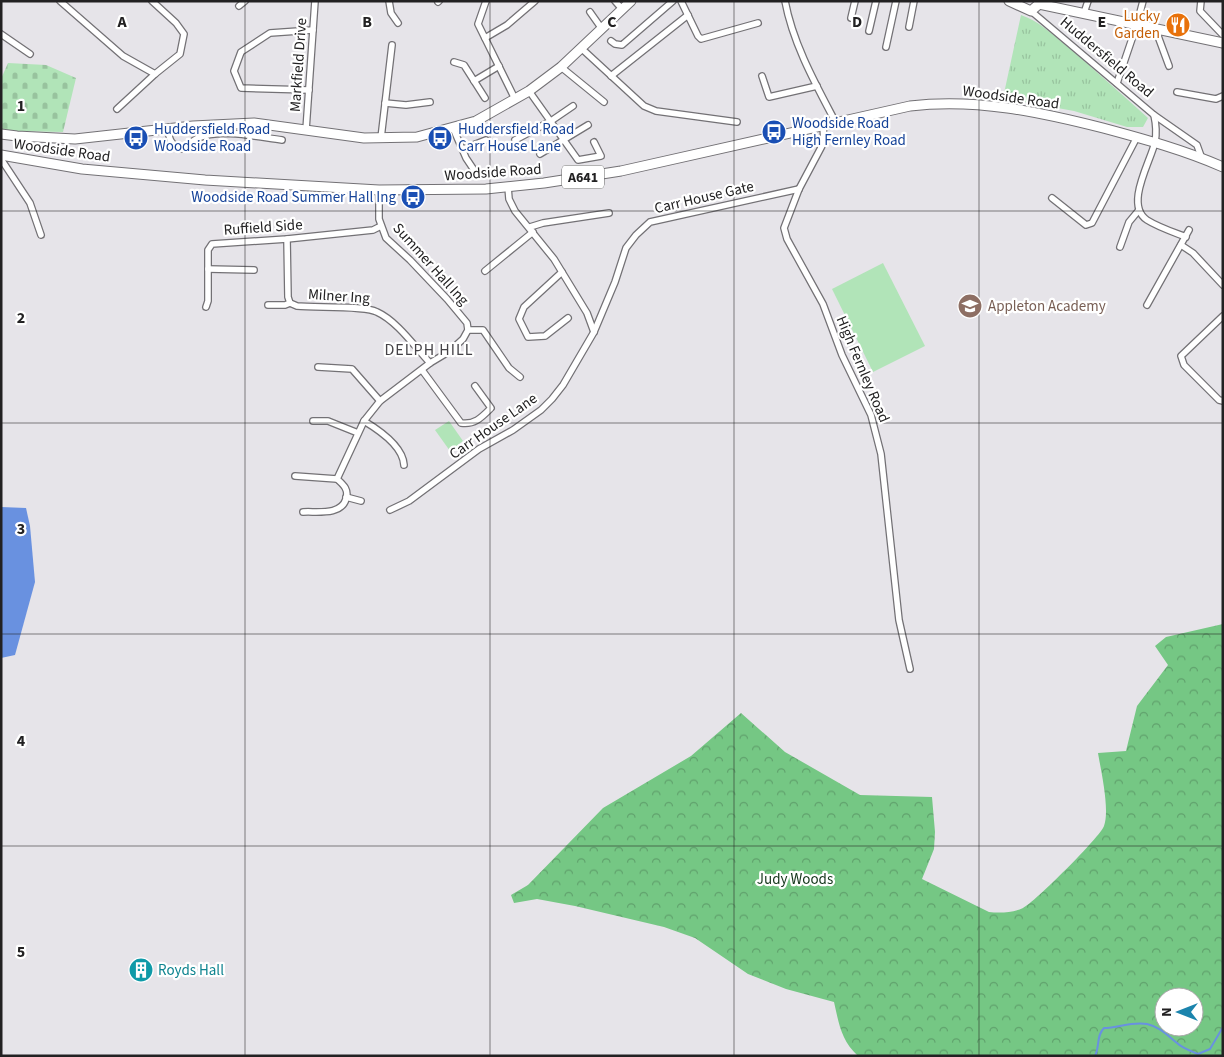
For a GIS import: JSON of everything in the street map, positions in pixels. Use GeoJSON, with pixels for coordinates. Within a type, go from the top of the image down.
{"type":"FeatureCollection","features":[{"type":"Feature","properties":{"kind":"main road"},"geometry":{"type":"LineString","coordinates":[[1,134],[75,139],[168,129],[254,123],[364,138],[417,137],[476,121],[515,99],[561,67],[631,1]]}},
{"type":"Feature","properties":{"kind":"main road","name":"Huddersfield Road"},"geometry":{"type":"LineString","coordinates":[[1009,1],[1031,11]]}},
{"type":"Feature","properties":{"kind":"main road"},"geometry":{"type":"LineString","coordinates":[[1031,11],[1039,4],[1223,42]]}},
{"type":"Feature","properties":{"kind":"main road","name":"Woodside Road"},"geometry":{"type":"LineString","coordinates":[[1,157],[82,169],[205,180],[379,190],[508,187],[621,171],[924,104],[971,104],[1049,115],[1155,142]]}},
{"type":"Feature","properties":{"kind":"main road","name":"A641"},"geometry":{"type":"LineString","coordinates":[[1155,142],[1223,167]]}},
{"type":"Feature","properties":{"kind":"street"},"geometry":{"type":"LineString","coordinates":[[60,1],[123,56],[155,74]]}},
{"type":"Feature","properties":{"kind":"street"},"geometry":{"type":"LineString","coordinates":[[117,109],[180,54],[184,34],[176,23],[152,1]]}},
{"type":"Feature","properties":{"kind":"street"},"geometry":{"type":"LineString","coordinates":[[239,6],[245,1]]}},
{"type":"Feature","properties":{"kind":"street","name":"Markfield Drive"},"geometry":{"type":"LineString","coordinates":[[306,130],[315,1]]}},
{"type":"Feature","properties":{"kind":"street"},"geometry":{"type":"LineString","coordinates":[[390,1],[391,13],[398,24]]}},
{"type":"Feature","properties":{"kind":"street"},"geometry":{"type":"LineString","coordinates":[[486,1],[478,24],[515,99]]}},
{"type":"Feature","properties":{"kind":"street"},"geometry":{"type":"LineString","coordinates":[[485,38],[507,25],[534,1]]}},
{"type":"Feature","properties":{"kind":"street"},"geometry":{"type":"LineString","coordinates":[[614,1],[622,9]]}},
{"type":"Feature","properties":{"kind":"street"},"geometry":{"type":"LineString","coordinates":[[611,41],[622,45],[673,1]]}},
{"type":"Feature","properties":{"kind":"street"},"geometry":{"type":"LineString","coordinates":[[681,1],[701,39],[758,23]]}},
{"type":"Feature","properties":{"kind":"street"},"geometry":{"type":"LineString","coordinates":[[785,1],[789,22],[817,86],[836,123]]}},
{"type":"Feature","properties":{"kind":"street"},"geometry":{"type":"LineString","coordinates":[[851,18],[855,1]]}},
{"type":"Feature","properties":{"kind":"street"},"geometry":{"type":"LineString","coordinates":[[869,31],[876,1]]}},
{"type":"Feature","properties":{"kind":"street"},"geometry":{"type":"LineString","coordinates":[[886,47],[896,1]]}},
{"type":"Feature","properties":{"kind":"street"},"geometry":{"type":"LineString","coordinates":[[909,27],[914,1]]}},
{"type":"Feature","properties":{"kind":"street"},"geometry":{"type":"LineString","coordinates":[[1084,13],[1088,1]]}},
{"type":"Feature","properties":{"kind":"street"},"geometry":{"type":"LineString","coordinates":[[1117,83],[1143,1]]}},
{"type":"Feature","properties":{"kind":"street"},"geometry":{"type":"LineString","coordinates":[[1201,1],[1200,11],[1223,35]]}},
{"type":"Feature","properties":{"kind":"street","name":"Huddersfield Road"},"geometry":{"type":"LineString","coordinates":[[1031,11],[1154,115],[1156,127],[1155,142]]}},
{"type":"Feature","properties":{"kind":"street"},"geometry":{"type":"LineString","coordinates":[[590,12],[602,29]]}},
{"type":"Feature","properties":{"kind":"street"},"geometry":{"type":"LineString","coordinates":[[611,76],[688,14]]}},
{"type":"Feature","properties":{"kind":"street"},"geometry":{"type":"LineString","coordinates":[[1155,28],[1169,66]]}},
{"type":"Feature","properties":{"kind":"street"},"geometry":{"type":"LineString","coordinates":[[309,90],[241,88],[234,71],[241,52],[270,33],[313,30]]}},
{"type":"Feature","properties":{"kind":"street"},"geometry":{"type":"LineString","coordinates":[[1,34],[30,54]]}},
{"type":"Feature","properties":{"kind":"street"},"geometry":{"type":"LineString","coordinates":[[380,138],[392,45]]}},
{"type":"Feature","properties":{"kind":"street"},"geometry":{"type":"LineString","coordinates":[[581,48],[644,106],[656,111],[737,122]]}},
{"type":"Feature","properties":{"kind":"street"},"geometry":{"type":"LineString","coordinates":[[454,62],[464,66],[485,98]]}},
{"type":"Feature","properties":{"kind":"street"},"geometry":{"type":"LineString","coordinates":[[474,81],[499,66]]}},
{"type":"Feature","properties":{"kind":"street"},"geometry":{"type":"LineString","coordinates":[[561,67],[604,102]]}},
{"type":"Feature","properties":{"kind":"street"},"geometry":{"type":"LineString","coordinates":[[762,76],[769,98],[817,86]]}},
{"type":"Feature","properties":{"kind":"street"},"geometry":{"type":"LineString","coordinates":[[529,90],[578,160],[601,156],[594,142]]}},
{"type":"Feature","properties":{"kind":"street"},"geometry":{"type":"LineString","coordinates":[[1176,92],[1216,99],[1223,96]]}},
{"type":"Feature","properties":{"kind":"street"},"geometry":{"type":"LineString","coordinates":[[385,103],[406,105],[430,102]]}},
{"type":"Feature","properties":{"kind":"street"},"geometry":{"type":"LineString","coordinates":[[515,140],[551,121],[573,106]]}},
{"type":"Feature","properties":{"kind":"street"},"geometry":{"type":"LineString","coordinates":[[1154,115],[1197,145],[1202,159]]}},
{"type":"Feature","properties":{"kind":"street"},"geometry":{"type":"LineString","coordinates":[[540,154],[588,126]]}},
{"type":"Feature","properties":{"kind":"street","name":"High Fernley Road"},"geometry":{"type":"LineString","coordinates":[[823,126],[824,142],[799,189],[784,228],[787,239],[823,304],[839,348],[872,415],[881,454],[899,620],[910,669]]}},
{"type":"Feature","properties":{"kind":"street"},"geometry":{"type":"LineString","coordinates":[[453,128],[462,149],[476,173]]}},
{"type":"Feature","properties":{"kind":"street"},"geometry":{"type":"LineString","coordinates":[[168,129],[169,140],[173,145],[181,149],[198,138],[218,134],[242,134],[282,140]]}},
{"type":"Feature","properties":{"kind":"street"},"geometry":{"type":"LineString","coordinates":[[1052,198],[1086,226],[1092,223],[1137,137]]}},
{"type":"Feature","properties":{"kind":"street"},"geometry":{"type":"LineString","coordinates":[[462,149],[486,140]]}},
{"type":"Feature","properties":{"kind":"street"},"geometry":{"type":"LineString","coordinates":[[1120,248],[1129,222],[1138,210],[1139,188],[1155,142]]}},
{"type":"Feature","properties":{"kind":"street"},"geometry":{"type":"LineString","coordinates":[[1,157],[30,202],[42,235]]}},
{"type":"Feature","properties":{"kind":"street"},"geometry":{"type":"LineString","coordinates":[[508,187],[515,211],[562,272],[586,313],[594,332]]}},
{"type":"Feature","properties":{"kind":"street","name":"Carr House Gate"},"geometry":{"type":"LineString","coordinates":[[594,332],[615,282],[626,248],[650,222],[799,189]]}},
{"type":"Feature","properties":{"kind":"street","name":"Summer Hall Ing"},"geometry":{"type":"LineString","coordinates":[[379,190],[378,212],[380,226],[386,238],[410,260],[467,323],[468,330]]}},
{"type":"Feature","properties":{"kind":"street"},"geometry":{"type":"LineString","coordinates":[[1138,210],[1146,220],[1186,237]]}},
{"type":"Feature","properties":{"kind":"street"},"geometry":{"type":"LineString","coordinates":[[485,271],[531,230],[543,223],[609,213]]}},
{"type":"Feature","properties":{"kind":"street","name":"Ruffield Side"},"geometry":{"type":"LineString","coordinates":[[206,307],[208,301],[208,250],[212,244],[287,239],[373,230],[380,226]]}},
{"type":"Feature","properties":{"kind":"street"},"geometry":{"type":"LineString","coordinates":[[1147,305],[1190,230]]}},
{"type":"Feature","properties":{"kind":"street","name":"Milner Ing"},"geometry":{"type":"LineString","coordinates":[[287,239],[288,297],[290,303],[296,306],[364,308],[378,312],[402,332],[430,363]]}},
{"type":"Feature","properties":{"kind":"street"},"geometry":{"type":"LineString","coordinates":[[1181,245],[1194,253],[1223,285]]}},
{"type":"Feature","properties":{"kind":"street"},"geometry":{"type":"LineString","coordinates":[[208,269],[254,270]]}},
{"type":"Feature","properties":{"kind":"street"},"geometry":{"type":"LineString","coordinates":[[562,272],[524,307],[519,319],[528,337],[545,336],[568,318]]}},
{"type":"Feature","properties":{"kind":"street"},"geometry":{"type":"LineString","coordinates":[[268,305],[285,305],[290,303]]}},
{"type":"Feature","properties":{"kind":"street"},"geometry":{"type":"LineString","coordinates":[[1223,316],[1182,356],[1184,365],[1219,400],[1223,401]]}},
{"type":"Feature","properties":{"kind":"street"},"geometry":{"type":"LineString","coordinates":[[337,479],[364,421],[380,401],[430,363],[450,351],[463,339],[468,330],[483,330],[509,368],[520,377]]}},
{"type":"Feature","properties":{"kind":"street","name":"Carr House Lane"},"geometry":{"type":"LineString","coordinates":[[390,510],[409,501],[479,449],[513,430],[541,410],[562,385],[594,332]]}},
{"type":"Feature","properties":{"kind":"street"},"geometry":{"type":"LineString","coordinates":[[318,367],[352,369],[380,401]]}},
{"type":"Feature","properties":{"kind":"street"},"geometry":{"type":"LineString","coordinates":[[422,370],[461,423],[468,424],[479,420],[491,408],[475,386]]}},
{"type":"Feature","properties":{"kind":"street"},"geometry":{"type":"LineString","coordinates":[[313,421],[328,421],[358,433]]}},
{"type":"Feature","properties":{"kind":"street"},"geometry":{"type":"LineString","coordinates":[[364,421],[377,429],[402,454],[404,465]]}},
{"type":"Feature","properties":{"kind":"street"},"geometry":{"type":"LineString","coordinates":[[294,476],[337,479],[345,486],[345,501],[339,509],[303,512]]}},
{"type":"Feature","properties":{"kind":"street"},"geometry":{"type":"LineString","coordinates":[[346,497],[361,501]]}},
{"type":"Feature","properties":{"kind":"green space"},"geometry":{"type":"Polygon","coordinates":[[[1021,15],[1053,35],[1148,118],[1143,127],[1127,127],[1074,111],[1003,98],[1021,15]]]}},
{"type":"Feature","properties":{"kind":"green space"},"geometry":{"type":"Polygon","coordinates":[[[8,63],[46,65],[76,78],[63,132],[1,129],[1,79],[8,63]]]}},
{"type":"Feature","properties":{"kind":"green space"},"geometry":{"type":"Polygon","coordinates":[[[883,263],[925,346],[873,372],[832,289],[883,263]]]}},
{"type":"Feature","properties":{"kind":"green space"},"geometry":{"type":"Polygon","coordinates":[[[449,421],[463,441],[450,451],[435,430],[449,421]]]}},
{"type":"Feature","properties":{"kind":"green space","name":"Judy Woods"},"geometry":{"type":"Polygon","coordinates":[[[1223,624],[1223,1056],[858,1056],[844,1038],[834,1002],[786,989],[748,974],[695,938],[664,927],[575,906],[537,899],[514,903],[511,895],[528,885],[603,808],[691,756],[741,713],[785,752],[860,795],[932,797],[935,832],[934,849],[922,879],[989,912],[1019,910],[1030,903],[1066,869],[1092,842],[1104,826],[1106,801],[1098,753],[1126,751],[1137,706],[1168,665],[1155,646],[1166,637],[1223,624]]]}},
{"type":"Feature","properties":{"kind":"water"},"geometry":{"type":"Polygon","coordinates":[[[1,507],[26,508],[30,526],[35,582],[15,655],[1,658],[1,507]]]}},
{"type":"Feature","properties":{"kind":"waterway"},"geometry":{"type":"LineString","coordinates":[[1095,1056],[1100,1034],[1104,1028],[1136,1023],[1152,1025],[1181,1046],[1198,1054],[1210,1049],[1223,1027]]}},
{"type":"Feature","properties":{"kind":"place","name":"Lucky Garden"},"geometry":{"type":"Point","coordinates":[1178,25]}},
{"type":"Feature","properties":{"kind":"place","name":"Woodside Road High Fernley Road"},"geometry":{"type":"Point","coordinates":[774,132]}},
{"type":"Feature","properties":{"kind":"place","name":"Huddersfield Road Woodside Road"},"geometry":{"type":"Point","coordinates":[136,138]}},
{"type":"Feature","properties":{"kind":"place","name":"Huddersfield Road Carr House Lane"},"geometry":{"type":"Point","coordinates":[440,138]}},
{"type":"Feature","properties":{"kind":"place","name":"Woodside Road Summer Hall Ing"},"geometry":{"type":"Point","coordinates":[413,197]}},
{"type":"Feature","properties":{"kind":"place","name":"Appleton Academy"},"geometry":{"type":"Point","coordinates":[970,306]}},
{"type":"Feature","properties":{"kind":"place","name":"Royds Hall"},"geometry":{"type":"Point","coordinates":[141,970]}},
{"type":"Feature","properties":{"kind":"district","name":"DELPH HILL"},"geometry":{"type":"Point","coordinates":[429,349]}}]}
